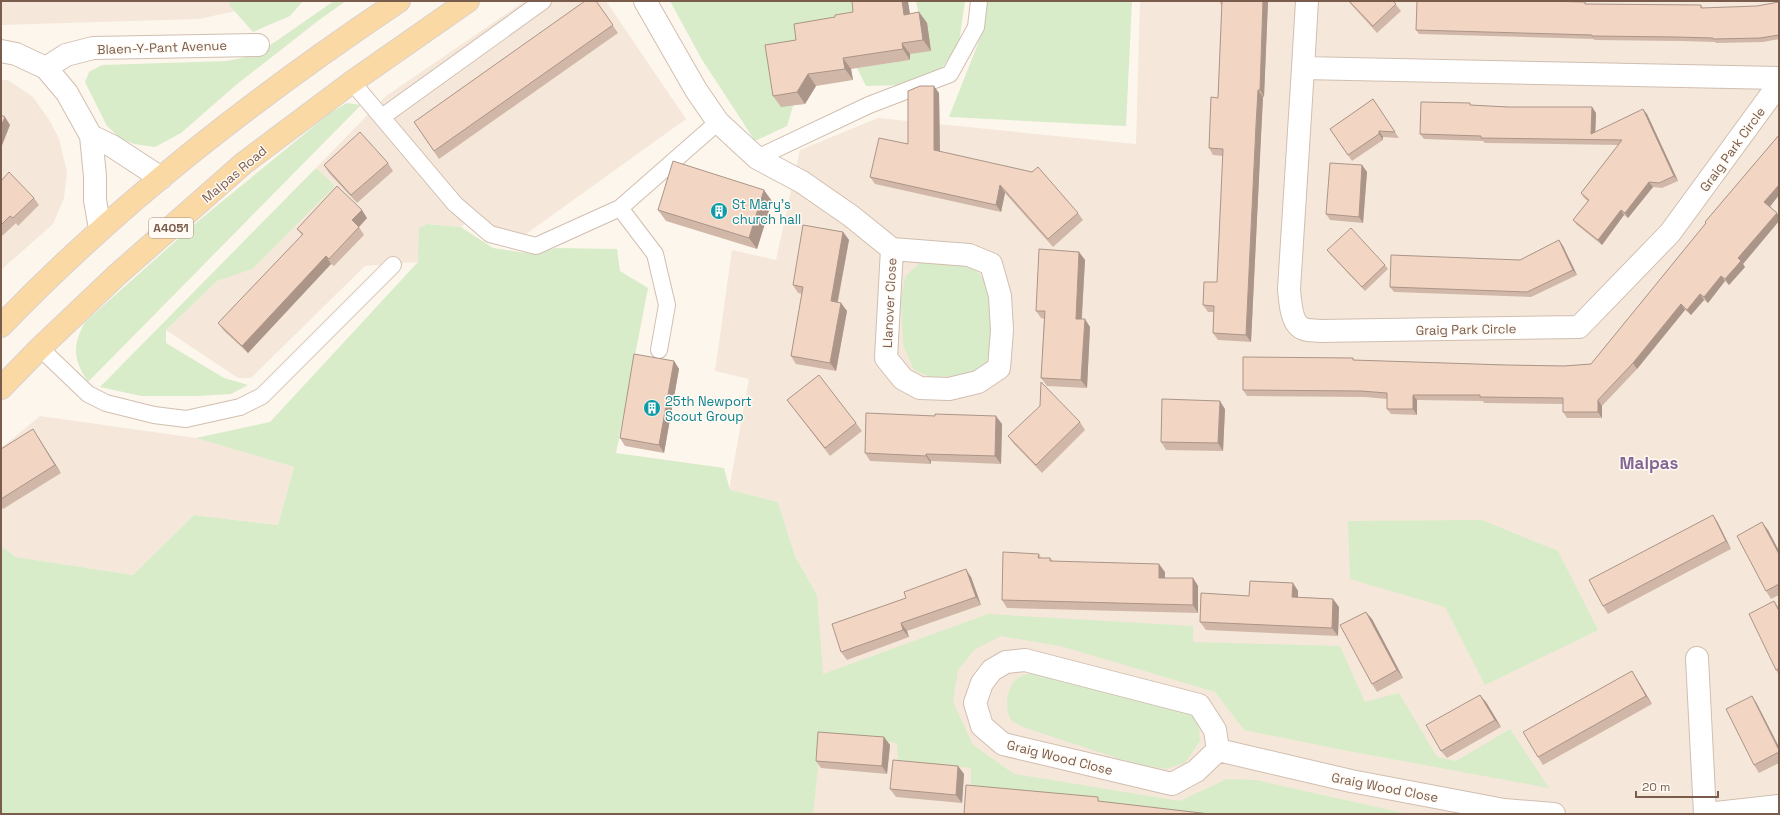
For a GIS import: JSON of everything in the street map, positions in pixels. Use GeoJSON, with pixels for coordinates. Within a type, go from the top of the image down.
{"type":"FeatureCollection","features":[{"type":"Feature","properties":{"kind":"main road"},"geometry":{"type":"LineString","coordinates":[[1,326],[38,287],[100,229],[161,178],[220,130],[328,49],[399,1]]}},
{"type":"Feature","properties":{"kind":"main road","name":"Malpas Road"},"geometry":{"type":"LineString","coordinates":[[1,388],[40,348],[118,274],[244,164],[352,82],[468,1]]}},
{"type":"Feature","properties":{"kind":"street","name":"Llanover Close"},"geometry":{"type":"LineString","coordinates":[[645,1],[696,90],[718,122],[757,158],[808,187],[851,216],[892,249],[969,255],[991,264],[1000,296],[1002,330],[998,368],[978,382],[949,389],[920,388],[903,379],[886,358],[892,249]]}},
{"type":"Feature","properties":{"kind":"street","name":"Graig Park Circle"},"geometry":{"type":"LineString","coordinates":[[1307,1],[1289,289],[1291,306],[1296,322],[1303,329],[1320,331],[1579,327],[1670,233],[1779,84]]}},
{"type":"Feature","properties":{"kind":"street","name":"Blaen-Y-Pant Avenue"},"geometry":{"type":"LineString","coordinates":[[46,68],[66,55],[93,48],[258,45]]}},
{"type":"Feature","properties":{"kind":"street"},"geometry":{"type":"LineString","coordinates":[[1,51],[16,54],[46,68],[67,93],[91,136],[95,176],[95,200],[100,229]]}},
{"type":"Feature","properties":{"kind":"street"},"geometry":{"type":"LineString","coordinates":[[1303,68],[1779,78]]}},
{"type":"Feature","properties":{"kind":"street"},"geometry":{"type":"LineString","coordinates":[[91,136],[112,146],[161,178]]}},
{"type":"Feature","properties":{"kind":"street"},"geometry":{"type":"LineString","coordinates":[[1697,658],[1706,814],[1779,806]]}},
{"type":"Feature","properties":{"kind":"street","name":"Graig Wood Close"},"geometry":{"type":"LineString","coordinates":[[1025,660],[1199,704],[1215,730],[1218,750],[1196,771],[1172,784],[1003,744],[982,726],[975,703],[982,683],[992,670],[1006,662],[1025,660]]}},
{"type":"Feature","properties":{"kind":"street","name":"Graig Wood Close"},"geometry":{"type":"LineString","coordinates":[[1218,750],[1358,782],[1504,810],[1554,814]]}},
{"type":"Feature","properties":{"kind":"lane"},"geometry":{"type":"LineString","coordinates":[[382,117],[543,1]]}},
{"type":"Feature","properties":{"kind":"lane"},"geometry":{"type":"LineString","coordinates":[[757,158],[869,105],[950,74],[976,27],[979,1]]}},
{"type":"Feature","properties":{"kind":"lane"},"geometry":{"type":"LineString","coordinates":[[352,82],[455,204],[490,234],[536,246],[620,208],[718,122]]}},
{"type":"Feature","properties":{"kind":"lane"},"geometry":{"type":"LineString","coordinates":[[620,208],[655,254],[667,305],[659,350]]}},
{"type":"Feature","properties":{"kind":"lane"},"geometry":{"type":"LineString","coordinates":[[40,348],[88,394],[106,403],[154,415],[186,418],[240,407],[262,396],[393,265]]}},
{"type":"Feature","properties":{"kind":"shaded area"},"geometry":{"type":"Polygon","coordinates":[[[1,1],[277,2],[199,19],[1,25],[1,1]]]}},
{"type":"Feature","properties":{"kind":"shaded area"},"geometry":{"type":"Polygon","coordinates":[[[525,1],[606,1],[686,119],[526,234],[493,228],[474,216],[461,227],[428,224],[418,262],[365,266],[251,378],[238,378],[166,330],[217,281],[252,268],[334,186],[316,168],[386,96],[525,1]]]}},
{"type":"Feature","properties":{"kind":"shaded area"},"geometry":{"type":"Polygon","coordinates":[[[1140,1],[1779,1],[1779,814],[813,814],[821,733],[817,595],[795,556],[778,502],[729,490],[749,379],[715,371],[732,250],[776,260],[800,150],[878,118],[1136,144],[1140,1]]]}},
{"type":"Feature","properties":{"kind":"shaded area"},"geometry":{"type":"Polygon","coordinates":[[[1,80],[8,80],[33,97],[50,121],[59,139],[67,172],[64,198],[53,224],[1,270],[1,80]]]}},
{"type":"Feature","properties":{"kind":"shaded area"},"geometry":{"type":"Polygon","coordinates":[[[40,416],[196,438],[294,467],[278,525],[194,515],[133,575],[16,557],[1,546],[1,448],[40,416]]]}},
{"type":"Feature","properties":{"kind":"green space"},"geometry":{"type":"Polygon","coordinates":[[[229,1],[303,1],[290,16],[253,32],[230,6],[229,1]]]}},
{"type":"Feature","properties":{"kind":"green space"},"geometry":{"type":"Polygon","coordinates":[[[334,1],[346,1],[319,20],[236,85],[181,133],[155,147],[134,144],[120,138],[107,126],[85,82],[89,72],[102,65],[227,61],[256,55],[334,1]]]}},
{"type":"Feature","properties":{"kind":"green space"},"geometry":{"type":"Polygon","coordinates":[[[670,1],[858,1],[861,23],[793,106],[787,126],[755,141],[701,58],[670,1]]]}},
{"type":"Feature","properties":{"kind":"green space"},"geometry":{"type":"Polygon","coordinates":[[[916,1],[965,1],[959,43],[942,68],[901,85],[866,86],[857,68],[910,60],[910,54],[921,24],[916,1]]]}},
{"type":"Feature","properties":{"kind":"green space"},"geometry":{"type":"Polygon","coordinates":[[[985,1],[1132,1],[1126,126],[949,117],[983,31],[985,1]]]}},
{"type":"Feature","properties":{"kind":"green space"},"geometry":{"type":"Polygon","coordinates":[[[347,103],[361,105],[88,382],[79,366],[76,352],[78,338],[85,322],[197,222],[330,113],[347,103]]]}},
{"type":"Feature","properties":{"kind":"green space"},"geometry":{"type":"Polygon","coordinates":[[[316,168],[335,186],[252,269],[217,281],[166,330],[166,343],[224,378],[248,385],[231,394],[197,396],[141,396],[100,387],[316,168]]]}},
{"type":"Feature","properties":{"kind":"green space"},"geometry":{"type":"Polygon","coordinates":[[[428,224],[461,227],[493,248],[532,254],[556,248],[617,249],[620,271],[648,288],[616,453],[724,468],[730,490],[778,502],[795,556],[817,595],[823,674],[988,614],[1193,626],[1193,642],[1340,646],[1365,702],[1399,693],[1437,757],[1456,761],[1510,729],[1549,788],[1348,751],[1244,730],[1215,692],[1064,647],[1001,636],[975,649],[958,670],[953,701],[972,744],[1014,774],[1180,801],[1227,779],[1256,780],[1408,814],[1196,814],[971,791],[971,768],[898,760],[897,743],[822,733],[813,814],[1,814],[1,546],[16,557],[133,575],[194,515],[278,525],[294,467],[196,438],[270,422],[418,262],[419,228],[428,224]]]}},
{"type":"Feature","properties":{"kind":"green space"},"geometry":{"type":"Polygon","coordinates":[[[920,262],[967,265],[980,274],[988,291],[991,328],[989,358],[981,370],[960,376],[930,377],[914,370],[903,345],[901,301],[905,277],[920,262]]]}},
{"type":"Feature","properties":{"kind":"green space"},"geometry":{"type":"Polygon","coordinates":[[[1482,520],[1558,551],[1598,630],[1485,685],[1445,607],[1350,579],[1348,521],[1482,520]]]}},
{"type":"Feature","properties":{"kind":"green space"},"geometry":{"type":"Polygon","coordinates":[[[1039,672],[1184,710],[1193,717],[1199,727],[1200,741],[1185,763],[1166,769],[1120,759],[1023,727],[1013,722],[1009,716],[1007,704],[1009,692],[1014,681],[1018,678],[1039,672]]]}},
{"type":"Feature","properties":{"kind":"building"},"geometry":{"type":"Polygon","coordinates":[[[585,1],[596,1],[613,25],[434,151],[414,122],[585,1]]]}},
{"type":"Feature","properties":{"kind":"building"},"geometry":{"type":"Polygon","coordinates":[[[852,1],[902,1],[904,15],[919,12],[923,40],[902,43],[903,49],[843,58],[845,69],[808,74],[797,92],[773,96],[765,45],[796,40],[794,24],[835,17],[835,15],[853,12],[852,1]]]}},
{"type":"Feature","properties":{"kind":"building"},"geometry":{"type":"Polygon","coordinates":[[[1222,1],[1263,1],[1260,90],[1258,90],[1256,125],[1246,335],[1213,333],[1214,306],[1203,305],[1204,282],[1217,282],[1223,149],[1209,148],[1211,97],[1218,98],[1222,1]]]}},
{"type":"Feature","properties":{"kind":"building"},"geometry":{"type":"Polygon","coordinates":[[[1349,1],[1393,1],[1396,4],[1373,26],[1349,1]]]}},
{"type":"Feature","properties":{"kind":"building"},"geometry":{"type":"Polygon","coordinates":[[[1417,1],[1585,2],[1585,4],[1701,5],[1701,8],[1757,6],[1779,2],[1779,35],[1760,38],[1713,39],[1416,30],[1417,1]]]}},
{"type":"Feature","properties":{"kind":"building"},"geometry":{"type":"Polygon","coordinates":[[[920,86],[934,86],[934,150],[1032,172],[1038,167],[1078,213],[1048,239],[1000,185],[996,205],[870,177],[879,138],[908,144],[908,91],[920,86]]]}},
{"type":"Feature","properties":{"kind":"building"},"geometry":{"type":"Polygon","coordinates":[[[1373,99],[1395,132],[1379,131],[1379,134],[1348,155],[1330,129],[1373,99]]]}},
{"type":"Feature","properties":{"kind":"building"},"geometry":{"type":"Polygon","coordinates":[[[1421,102],[1470,103],[1470,105],[1508,107],[1592,107],[1591,134],[1643,109],[1674,176],[1659,183],[1649,182],[1625,213],[1621,210],[1598,240],[1573,220],[1589,200],[1581,193],[1622,140],[1481,138],[1481,136],[1420,134],[1421,102]]]}},
{"type":"Feature","properties":{"kind":"building"},"geometry":{"type":"Polygon","coordinates":[[[1,115],[5,117],[1,126],[1,115]]]}},
{"type":"Feature","properties":{"kind":"building"},"geometry":{"type":"Polygon","coordinates":[[[360,132],[388,163],[351,195],[324,165],[360,132]]]}},
{"type":"Feature","properties":{"kind":"building"},"geometry":{"type":"Polygon","coordinates":[[[1779,135],[1779,185],[1764,202],[1777,213],[1738,258],[1741,261],[1725,279],[1721,276],[1704,297],[1700,294],[1687,310],[1681,304],[1633,363],[1598,400],[1598,412],[1563,412],[1563,398],[1480,397],[1480,395],[1413,395],[1413,409],[1387,409],[1387,393],[1361,391],[1243,390],[1243,357],[1353,358],[1353,360],[1506,365],[1564,366],[1591,364],[1706,223],[1705,222],[1779,135]]]}},
{"type":"Feature","properties":{"kind":"building","name":"St Mary's church hall"},"geometry":{"type":"Polygon","coordinates":[[[673,161],[764,190],[749,238],[658,210],[673,161]]]}},
{"type":"Feature","properties":{"kind":"building"},"geometry":{"type":"Polygon","coordinates":[[[1330,163],[1362,165],[1359,217],[1326,214],[1330,163]]]}},
{"type":"Feature","properties":{"kind":"building"},"geometry":{"type":"Polygon","coordinates":[[[9,172],[34,198],[13,218],[10,216],[1,225],[1,181],[9,172]]]}},
{"type":"Feature","properties":{"kind":"building"},"geometry":{"type":"Polygon","coordinates":[[[337,186],[362,210],[352,220],[359,227],[329,259],[326,256],[242,346],[218,323],[303,234],[297,229],[337,186]]]}},
{"type":"Feature","properties":{"kind":"building"},"geometry":{"type":"Polygon","coordinates":[[[803,225],[843,232],[831,301],[841,303],[830,363],[791,356],[803,287],[793,285],[803,225]]]}},
{"type":"Feature","properties":{"kind":"building"},"geometry":{"type":"Polygon","coordinates":[[[1351,228],[1385,265],[1362,287],[1327,250],[1351,228]]]}},
{"type":"Feature","properties":{"kind":"building"},"geometry":{"type":"Polygon","coordinates":[[[1559,240],[1573,270],[1527,292],[1390,287],[1391,255],[1520,260],[1559,240]]]}},
{"type":"Feature","properties":{"kind":"building"},"geometry":{"type":"Polygon","coordinates":[[[1039,249],[1079,252],[1076,319],[1085,319],[1081,380],[1041,378],[1045,311],[1036,311],[1039,249]]]}},
{"type":"Feature","properties":{"kind":"building","name":"25th Newport Scout Group"},"geometry":{"type":"Polygon","coordinates":[[[634,354],[674,361],[659,445],[620,438],[634,354]]]}},
{"type":"Feature","properties":{"kind":"building"},"geometry":{"type":"Polygon","coordinates":[[[819,375],[856,423],[825,448],[787,400],[819,375]]]}},
{"type":"Feature","properties":{"kind":"building"},"geometry":{"type":"Polygon","coordinates":[[[1041,382],[1080,422],[1036,465],[1008,436],[1040,406],[1041,382]]]}},
{"type":"Feature","properties":{"kind":"building"},"geometry":{"type":"Polygon","coordinates":[[[1162,399],[1220,401],[1218,443],[1161,442],[1162,399]]]}},
{"type":"Feature","properties":{"kind":"building"},"geometry":{"type":"Polygon","coordinates":[[[866,413],[935,416],[935,414],[996,416],[995,456],[926,454],[926,456],[865,453],[866,413]]]}},
{"type":"Feature","properties":{"kind":"building"},"geometry":{"type":"Polygon","coordinates":[[[33,429],[55,465],[1,499],[1,449],[33,429]]]}},
{"type":"Feature","properties":{"kind":"building"},"geometry":{"type":"Polygon","coordinates":[[[1713,515],[1726,541],[1603,606],[1589,580],[1713,515]]]}},
{"type":"Feature","properties":{"kind":"building"},"geometry":{"type":"Polygon","coordinates":[[[1762,522],[1779,554],[1779,584],[1766,591],[1737,536],[1762,522]]]}},
{"type":"Feature","properties":{"kind":"building"},"geometry":{"type":"Polygon","coordinates":[[[1003,552],[1039,554],[1038,558],[1050,558],[1050,561],[1159,564],[1159,578],[1193,578],[1193,605],[1002,600],[1003,552]]]}},
{"type":"Feature","properties":{"kind":"building"},"geometry":{"type":"Polygon","coordinates":[[[966,569],[976,597],[901,623],[903,630],[841,652],[832,624],[906,598],[904,592],[966,569]]]}},
{"type":"Feature","properties":{"kind":"building"},"geometry":{"type":"Polygon","coordinates":[[[1250,581],[1293,583],[1292,597],[1333,599],[1332,628],[1200,622],[1201,593],[1249,596],[1250,581]]]}},
{"type":"Feature","properties":{"kind":"building"},"geometry":{"type":"Polygon","coordinates":[[[1774,601],[1779,611],[1779,668],[1776,670],[1749,614],[1774,601]]]}},
{"type":"Feature","properties":{"kind":"building"},"geometry":{"type":"Polygon","coordinates":[[[1366,612],[1397,670],[1372,684],[1340,625],[1366,612]]]}},
{"type":"Feature","properties":{"kind":"building"},"geometry":{"type":"Polygon","coordinates":[[[1632,671],[1646,696],[1538,757],[1523,732],[1632,671]]]}},
{"type":"Feature","properties":{"kind":"building"},"geometry":{"type":"Polygon","coordinates":[[[1480,695],[1495,720],[1441,751],[1426,725],[1480,695]]]}},
{"type":"Feature","properties":{"kind":"building"},"geometry":{"type":"Polygon","coordinates":[[[1752,696],[1779,750],[1779,752],[1754,765],[1726,709],[1752,696]]]}},
{"type":"Feature","properties":{"kind":"building"},"geometry":{"type":"Polygon","coordinates":[[[818,732],[884,737],[882,766],[816,761],[818,732]]]}},
{"type":"Feature","properties":{"kind":"building"},"geometry":{"type":"Polygon","coordinates":[[[893,760],[958,766],[956,795],[890,789],[893,760]]]}},
{"type":"Feature","properties":{"kind":"building"},"geometry":{"type":"Polygon","coordinates":[[[966,785],[1098,797],[1098,801],[1210,814],[964,814],[966,785]]]}},
{"type":"Feature","properties":{"kind":"place","name":"St Mary's church hall"},"geometry":{"type":"Point","coordinates":[719,211]}},
{"type":"Feature","properties":{"kind":"place","name":"25th Newport Scout Group"},"geometry":{"type":"Point","coordinates":[652,408]}},
{"type":"Feature","properties":{"kind":"district","name":"Malpas"},"geometry":{"type":"Point","coordinates":[1649,463]}}]}
